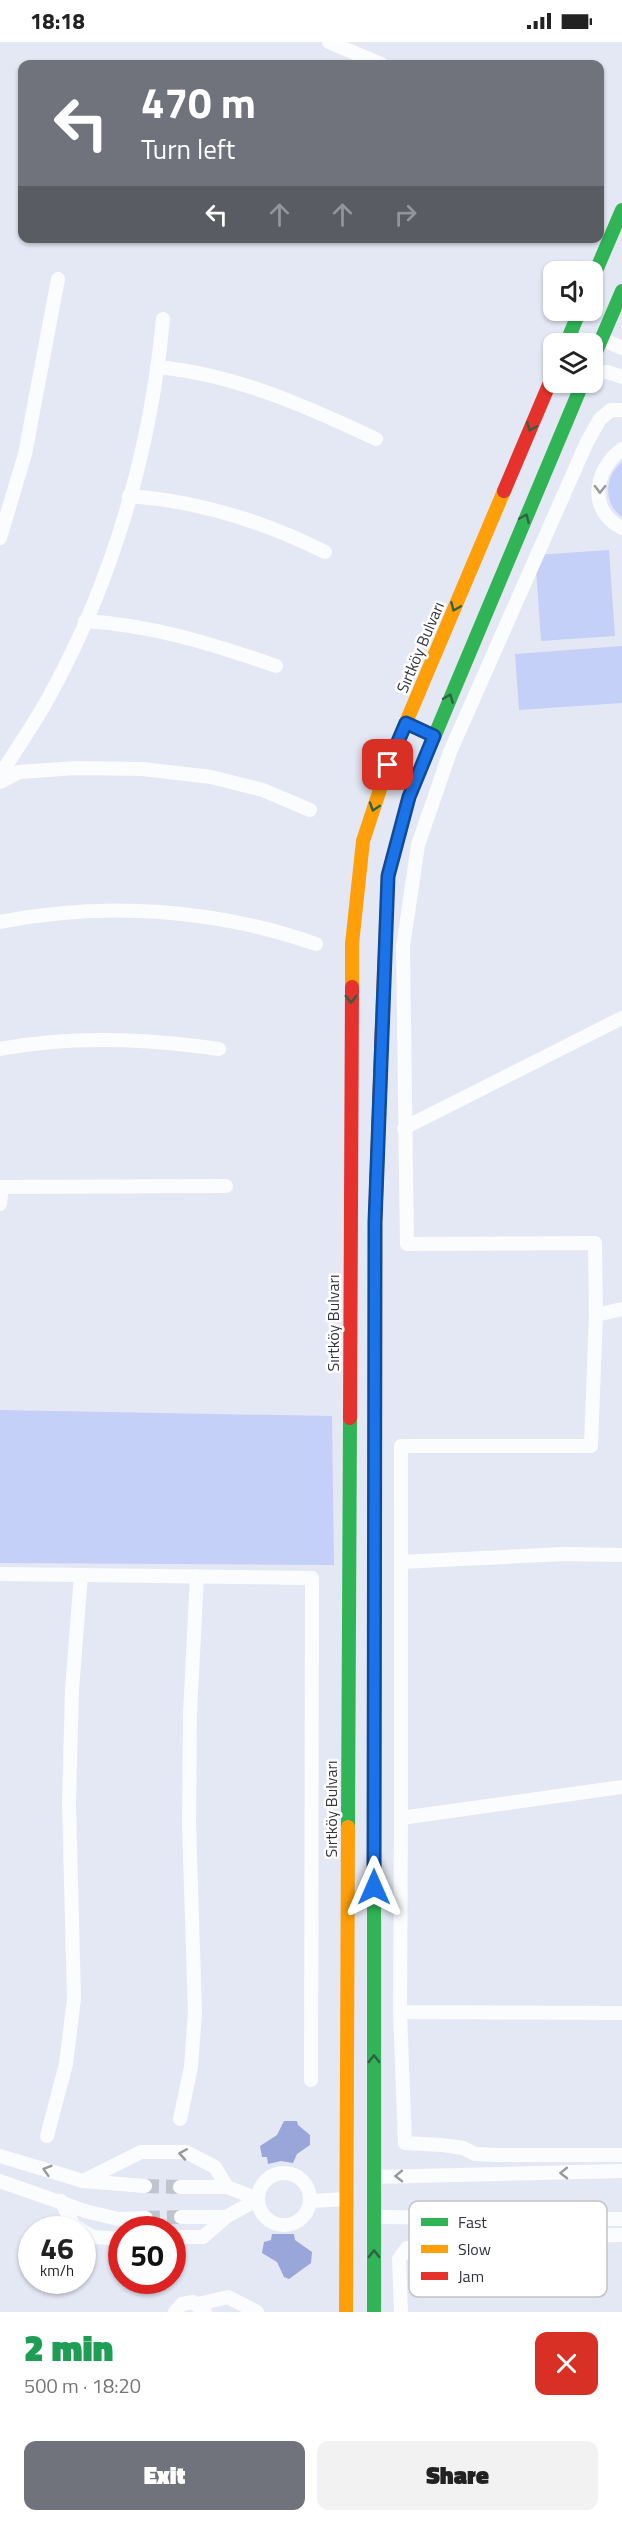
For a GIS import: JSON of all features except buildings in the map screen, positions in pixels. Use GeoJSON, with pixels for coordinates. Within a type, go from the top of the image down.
{"type":"FeatureCollection","features":[{"type":"Feature","properties":{"kind":"main road"},"geometry":{"type":"LineString","coordinates":[[600,261],[622,210]]}},
{"type":"Feature","properties":{"kind":"main road"},"geometry":{"type":"LineString","coordinates":[[588,332],[622,291]]}},
{"type":"Feature","properties":{"kind":"main road"},"geometry":{"type":"LineString","coordinates":[[584,321],[588,332]]}},
{"type":"Feature","properties":{"kind":"main road","name":"Sırtköy Bulvarı"},"geometry":{"type":"LineString","coordinates":[[346,2312],[350,1341],[368,954],[409,797],[420,729],[546,393]]}},
{"type":"Feature","properties":{"kind":"main road","name":"Sırtköy Bulvarı"},"geometry":{"type":"LineString","coordinates":[[374,2312],[375,1211],[363,841],[388,765],[420,729],[467,652],[578,393]]}},
{"type":"Feature","properties":{"kind":"main road"},"geometry":{"type":"LineString","coordinates":[[350,1341],[375,1340]]}},
{"type":"Feature","properties":{"kind":"main road"},"geometry":{"type":"LineString","coordinates":[[347,1937],[374,1935]]}},
{"type":"Feature","properties":{"kind":"main road"},"geometry":{"type":"LineString","coordinates":[[346,2178],[374,2177]]}},
{"type":"Feature","properties":{"kind":"main road"},"geometry":{"type":"LineString","coordinates":[[346,2217],[374,2217]]}},
{"type":"Feature","properties":{"kind":"street"},"geometry":{"type":"LineString","coordinates":[[329,42],[372,60]]}},
{"type":"Feature","properties":{"kind":"street"},"geometry":{"type":"LineString","coordinates":[[0,538],[27,444],[58,279]]}},
{"type":"Feature","properties":{"kind":"street"},"geometry":{"type":"LineString","coordinates":[[0,776],[50,696],[102,584],[129,496],[151,408],[163,319]]}},
{"type":"Feature","properties":{"kind":"street"},"geometry":{"type":"LineString","coordinates":[[588,332],[622,348]]}},
{"type":"Feature","properties":{"kind":"street"},"geometry":{"type":"LineString","coordinates":[[157,367],[191,370],[242,384],[330,417],[376,440]]}},
{"type":"Feature","properties":{"kind":"street"},"geometry":{"type":"LineString","coordinates":[[603,373],[622,377]]}},
{"type":"Feature","properties":{"kind":"street"},"geometry":{"type":"LineString","coordinates":[[622,410],[611,410],[600,419],[587,442],[450,752],[418,845],[404,947],[404,1128],[407,1244],[595,1243],[596,1315],[591,1446],[401,1446],[400,2012],[405,2143],[463,2148],[475,2154],[622,2155]]}},
{"type":"Feature","properties":{"kind":"street"},"geometry":{"type":"LineString","coordinates":[[622,449],[611,457],[602,470],[598,485],[600,501],[606,515],[622,528]]}},
{"type":"Feature","properties":{"kind":"street"},"geometry":{"type":"LineString","coordinates":[[129,496],[165,499],[215,509],[293,536],[325,552]]}},
{"type":"Feature","properties":{"kind":"street"},"geometry":{"type":"LineString","coordinates":[[85,621],[160,631],[209,643],[276,666]]}},
{"type":"Feature","properties":{"kind":"street"},"geometry":{"type":"LineString","coordinates":[[0,782],[19,772],[76,768],[143,769],[211,777],[263,790],[310,810]]}},
{"type":"Feature","properties":{"kind":"street"},"geometry":{"type":"LineString","coordinates":[[0,922],[54,913],[97,910],[176,914],[238,921],[316,944]]}},
{"type":"Feature","properties":{"kind":"street"},"geometry":{"type":"LineString","coordinates":[[404,1128],[622,1018]]}},
{"type":"Feature","properties":{"kind":"street"},"geometry":{"type":"LineString","coordinates":[[0,1049],[53,1041],[129,1039],[219,1049]]}},
{"type":"Feature","properties":{"kind":"street"},"geometry":{"type":"LineString","coordinates":[[0,1204],[1,1187],[226,1186]]}},
{"type":"Feature","properties":{"kind":"street"},"geometry":{"type":"LineString","coordinates":[[596,1315],[622,1309]]}},
{"type":"Feature","properties":{"kind":"street"},"geometry":{"type":"LineString","coordinates":[[401,1562],[564,1554],[622,1555]]}},
{"type":"Feature","properties":{"kind":"street"},"geometry":{"type":"LineString","coordinates":[[0,1574],[312,1578],[311,2080]]}},
{"type":"Feature","properties":{"kind":"street"},"geometry":{"type":"LineString","coordinates":[[47,2136],[66,2064],[74,1999],[69,1803],[72,1690],[81,1575]]}},
{"type":"Feature","properties":{"kind":"street"},"geometry":{"type":"LineString","coordinates":[[180,2119],[191,2067],[195,2012],[189,1824],[190,1714],[197,1576]]}},
{"type":"Feature","properties":{"kind":"street"},"geometry":{"type":"LineString","coordinates":[[401,1818],[622,1787]]}},
{"type":"Feature","properties":{"kind":"street"},"geometry":{"type":"LineString","coordinates":[[400,2012],[622,2013]]}},
{"type":"Feature","properties":{"kind":"street"},"geometry":{"type":"LineString","coordinates":[[83,2181],[141,2152],[186,2152],[215,2167],[226,2187]]}},
{"type":"Feature","properties":{"kind":"street"},"geometry":{"type":"LineString","coordinates":[[0,2156],[83,2181],[145,2186]]}},
{"type":"Feature","properties":{"kind":"street"},"geometry":{"type":"LineString","coordinates":[[374,2177],[622,2171]]}},
{"type":"Feature","properties":{"kind":"street"},"geometry":{"type":"LineString","coordinates":[[285,2173],[301,2179],[306,2185],[310,2201],[303,2217],[296,2222],[279,2224],[264,2215],[258,2199],[259,2191],[269,2177],[285,2173]]}},
{"type":"Feature","properties":{"kind":"street"},"geometry":{"type":"LineString","coordinates":[[0,2181],[108,2216]]}},
{"type":"Feature","properties":{"kind":"street"},"geometry":{"type":"LineString","coordinates":[[180,2187],[226,2187],[258,2199]]}},
{"type":"Feature","properties":{"kind":"street"},"geometry":{"type":"LineString","coordinates":[[186,2237],[203,2237],[226,2217],[258,2199]]}},
{"type":"Feature","properties":{"kind":"street"},"geometry":{"type":"LineString","coordinates":[[310,2201],[345,2199]]}},
{"type":"Feature","properties":{"kind":"street"},"geometry":{"type":"LineString","coordinates":[[61,2201],[69,2216]]}},
{"type":"Feature","properties":{"kind":"street"},"geometry":{"type":"LineString","coordinates":[[186,2217],[226,2217]]}},
{"type":"Feature","properties":{"kind":"street"},"geometry":{"type":"LineString","coordinates":[[374,2217],[409,2217]]}},
{"type":"Feature","properties":{"kind":"street"},"geometry":{"type":"LineString","coordinates":[[607,2219],[622,2219]]}},
{"type":"Feature","properties":{"kind":"street"},"geometry":{"type":"LineString","coordinates":[[607,2235],[622,2235]]}},
{"type":"Feature","properties":{"kind":"street"},"geometry":{"type":"LineString","coordinates":[[401,2312],[399,2259],[409,2248]]}},
{"type":"Feature","properties":{"kind":"street"},"geometry":{"type":"LineString","coordinates":[[175,2312],[182,2304],[202,2308],[228,2297],[256,2312]]}},
{"type":"Feature","properties":{"kind":"shaded area"},"geometry":{"type":"Polygon","coordinates":[[[622,462],[622,517],[611,505],[608,490],[612,475],[622,462]]]}},
{"type":"Feature","properties":{"kind":"shaded area"},"geometry":{"type":"Polygon","coordinates":[[[609,550],[615,636],[541,641],[535,555],[609,550]]]}},
{"type":"Feature","properties":{"kind":"shaded area"},"geometry":{"type":"Polygon","coordinates":[[[622,646],[622,703],[519,710],[515,654],[622,646]]]}},
{"type":"Feature","properties":{"kind":"shaded area"},"geometry":{"type":"Polygon","coordinates":[[[0,1410],[332,1416],[334,1565],[0,1563],[0,1410]]]}},
{"type":"Feature","properties":{"kind":"shaded area"},"geometry":{"type":"Polygon","coordinates":[[[284,2121],[297,2121],[298,2125],[310,2135],[310,2145],[297,2154],[293,2163],[281,2161],[268,2164],[267,2157],[262,2157],[260,2146],[277,2135],[284,2121]]]}},
{"type":"Feature","properties":{"kind":"shaded area"},"geometry":{"type":"Polygon","coordinates":[[[272,2234],[294,2234],[295,2240],[312,2252],[311,2263],[289,2279],[284,2277],[277,2262],[262,2253],[264,2242],[271,2240],[272,2234]]]}},
{"type":"Feature","properties":{"kind":"tunnel"},"geometry":{"type":"LineString","coordinates":[[145,2186],[180,2187]]}},
{"type":"Feature","properties":{"kind":"traffic: fast"},"geometry":{"type":"LineString","coordinates":[[600,261],[622,210]]}},
{"type":"Feature","properties":{"kind":"traffic: fast"},"geometry":{"type":"LineString","coordinates":[[603,335],[622,291]]}},
{"type":"Feature","properties":{"kind":"traffic: fast"},"geometry":{"type":"LineString","coordinates":[[571,333],[575,321]]}},
{"type":"Feature","properties":{"kind":"traffic: fast"},"geometry":{"type":"LineString","coordinates":[[427,754],[578,393]]}},
{"type":"Feature","properties":{"kind":"traffic: fast"},"geometry":{"type":"LineString","coordinates":[[348,1827],[350,1418]]}},
{"type":"Feature","properties":{"kind":"traffic: fast"},"geometry":{"type":"LineString","coordinates":[[374,1832],[374,2312]]}},
{"type":"Feature","properties":{"kind":"traffic: slow"},"geometry":{"type":"LineString","coordinates":[[352,987],[352,944],[363,841],[388,765],[504,491]]}},
{"type":"Feature","properties":{"kind":"traffic: slow"},"geometry":{"type":"LineString","coordinates":[[382,1024],[388,876],[409,797],[427,754]]}},
{"type":"Feature","properties":{"kind":"traffic: slow"},"geometry":{"type":"LineString","coordinates":[[374,1832],[375,1386]]}},
{"type":"Feature","properties":{"kind":"traffic: slow"},"geometry":{"type":"LineString","coordinates":[[346,2312],[348,1827]]}},
{"type":"Feature","properties":{"kind":"traffic: jam"},"geometry":{"type":"LineString","coordinates":[[504,491],[546,393]]}},
{"type":"Feature","properties":{"kind":"traffic: jam"},"geometry":{"type":"LineString","coordinates":[[350,1418],[352,987]]}},
{"type":"Feature","properties":{"kind":"traffic: jam"},"geometry":{"type":"LineString","coordinates":[[375,1386],[375,1223],[382,1024]]}},
{"type":"Feature","properties":{"kind":"route"},"geometry":{"type":"LineString","coordinates":[[374,1887],[375,1222],[388,876],[409,797],[434,736],[406,723],[388,765]]}}]}
